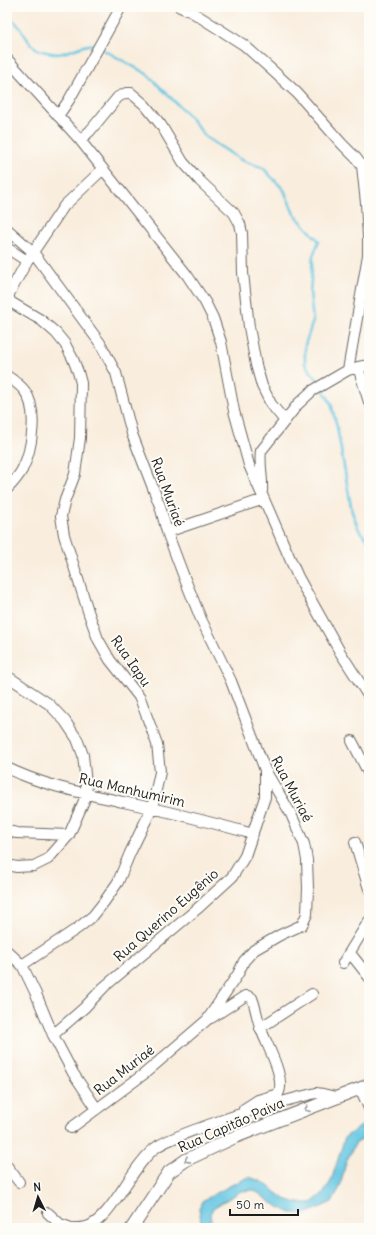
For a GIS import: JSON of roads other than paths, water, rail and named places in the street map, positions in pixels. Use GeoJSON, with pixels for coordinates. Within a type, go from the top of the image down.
{"type":"FeatureCollection","features":[{"type":"Feature","properties":{"kind":"main road","name":"Rua Capitão Paiva"},"geometry":{"type":"LineString","coordinates":[[132,1228],[169,1172],[186,1160],[235,1138],[365,1086]]}},
{"type":"Feature","properties":{"kind":"street"},"geometry":{"type":"LineString","coordinates":[[58,116],[69,100],[121,7]]}},
{"type":"Feature","properties":{"kind":"street"},"geometry":{"type":"LineString","coordinates":[[180,7],[192,12],[244,45],[297,94],[362,166],[368,236],[368,266],[348,370]]}},
{"type":"Feature","properties":{"kind":"street"},"geometry":{"type":"LineString","coordinates":[[7,59],[80,140],[187,275],[205,302],[213,318],[221,342],[234,411],[249,465],[298,577],[340,652],[369,697]]}},
{"type":"Feature","properties":{"kind":"street"},"geometry":{"type":"LineString","coordinates":[[80,140],[90,131],[118,97],[126,93],[131,93],[145,105],[161,125],[183,162],[200,181],[234,213],[240,224],[242,233],[243,273],[249,326],[256,365],[265,392],[271,404],[285,421]]}},
{"type":"Feature","properties":{"kind":"street"},"geometry":{"type":"LineString","coordinates":[[7,248],[27,261],[64,206],[103,169]]}},
{"type":"Feature","properties":{"kind":"street","name":"Rua Muriaé"},"geometry":{"type":"LineString","coordinates":[[7,229],[33,252],[96,338],[116,373],[132,434],[160,506],[167,532],[201,619],[231,681],[265,770],[292,814],[304,844],[307,860],[308,888],[307,914],[302,925],[280,935],[254,950],[244,961],[238,974],[207,1020],[144,1074],[96,1109],[73,1073],[52,1035],[36,994],[22,965],[7,951]]}},
{"type":"Feature","properties":{"kind":"street","name":"Rua Iapu"},"geometry":{"type":"LineString","coordinates":[[22,965],[94,916],[118,882],[130,853],[152,808],[160,772],[156,744],[140,698],[110,660],[98,639],[64,535],[62,516],[64,500],[75,474],[78,459],[81,383],[73,359],[65,344],[56,333],[41,320],[16,306],[9,300],[9,294],[27,261]]}},
{"type":"Feature","properties":{"kind":"street"},"geometry":{"type":"LineString","coordinates":[[263,497],[263,480],[260,458],[261,451],[298,404],[312,392],[348,370],[369,365]]}},
{"type":"Feature","properties":{"kind":"street"},"geometry":{"type":"LineString","coordinates":[[358,367],[369,402]]}},
{"type":"Feature","properties":{"kind":"street"},"geometry":{"type":"LineString","coordinates":[[7,376],[24,390],[30,404],[32,419],[31,437],[27,457],[22,470],[15,481],[7,489]]}},
{"type":"Feature","properties":{"kind":"street"},"geometry":{"type":"LineString","coordinates":[[167,532],[263,497]]}},
{"type":"Feature","properties":{"kind":"street"},"geometry":{"type":"LineString","coordinates":[[7,676],[49,704],[65,721],[77,739],[83,755],[87,794],[69,835],[48,859],[34,866],[17,868],[7,865]]}},
{"type":"Feature","properties":{"kind":"street"},"geometry":{"type":"LineString","coordinates":[[352,742],[369,774]]}},
{"type":"Feature","properties":{"kind":"street","name":"Rua Manhumirim"},"geometry":{"type":"LineString","coordinates":[[7,768],[20,775],[51,786],[152,808],[253,834]]}},
{"type":"Feature","properties":{"kind":"street","name":"Rua Querino Eugênio"},"geometry":{"type":"LineString","coordinates":[[52,1035],[84,1008],[104,988],[217,892],[232,877],[245,856],[265,797],[265,770]]}},
{"type":"Feature","properties":{"kind":"street"},"geometry":{"type":"LineString","coordinates":[[7,831],[17,833],[69,835]]}},
{"type":"Feature","properties":{"kind":"street"},"geometry":{"type":"LineString","coordinates":[[355,842],[369,888]]}},
{"type":"Feature","properties":{"kind":"street"},"geometry":{"type":"LineString","coordinates":[[343,963],[369,921]]}},
{"type":"Feature","properties":{"kind":"street"},"geometry":{"type":"LineString","coordinates":[[350,952],[369,977]]}},
{"type":"Feature","properties":{"kind":"street"},"geometry":{"type":"LineString","coordinates":[[260,1028],[312,994]]}},
{"type":"Feature","properties":{"kind":"street"},"geometry":{"type":"LineString","coordinates":[[207,1020],[245,996],[252,998],[260,1028],[277,1067],[281,1088],[278,1094],[258,1100],[233,1116]]}},
{"type":"Feature","properties":{"kind":"street"},"geometry":{"type":"LineString","coordinates":[[365,1086],[369,1108]]}},
{"type":"Feature","properties":{"kind":"street"},"geometry":{"type":"LineString","coordinates":[[48,1213],[60,1224],[73,1228],[87,1227],[98,1221],[108,1210],[132,1174],[148,1155],[158,1146],[190,1132],[259,1108],[316,1093],[336,1097]]}},
{"type":"Feature","properties":{"kind":"street"},"geometry":{"type":"LineString","coordinates":[[71,1128],[96,1109]]}},
{"type":"Feature","properties":{"kind":"street"},"geometry":{"type":"LineString","coordinates":[[7,1166],[19,1182]]}},
{"type":"Feature","properties":{"kind":"water"},"geometry":{"type":"Polygon","coordinates":[[[369,1121],[369,1135],[355,1144],[346,1162],[340,1187],[332,1202],[306,1214],[290,1213],[272,1203],[254,1190],[241,1191],[213,1208],[210,1214],[212,1228],[202,1228],[199,1208],[202,1201],[249,1177],[263,1182],[285,1199],[297,1203],[311,1203],[323,1194],[331,1181],[345,1137],[369,1121]]]}},
{"type":"Feature","properties":{"kind":"waterway"},"geometry":{"type":"LineString","coordinates":[[7,17],[13,20],[20,27],[32,45],[41,51],[57,54],[82,46],[96,46]]}},
{"type":"Feature","properties":{"kind":"waterway"},"geometry":{"type":"LineString","coordinates":[[100,48],[147,74],[188,115],[207,138],[241,160],[263,168],[284,190],[294,214],[319,241],[313,256],[310,292],[313,321],[305,345],[305,364],[320,383]]}},
{"type":"Feature","properties":{"kind":"waterway"},"geometry":{"type":"LineString","coordinates":[[322,388],[331,403],[337,427],[352,512],[359,530],[369,541]]}}]}
